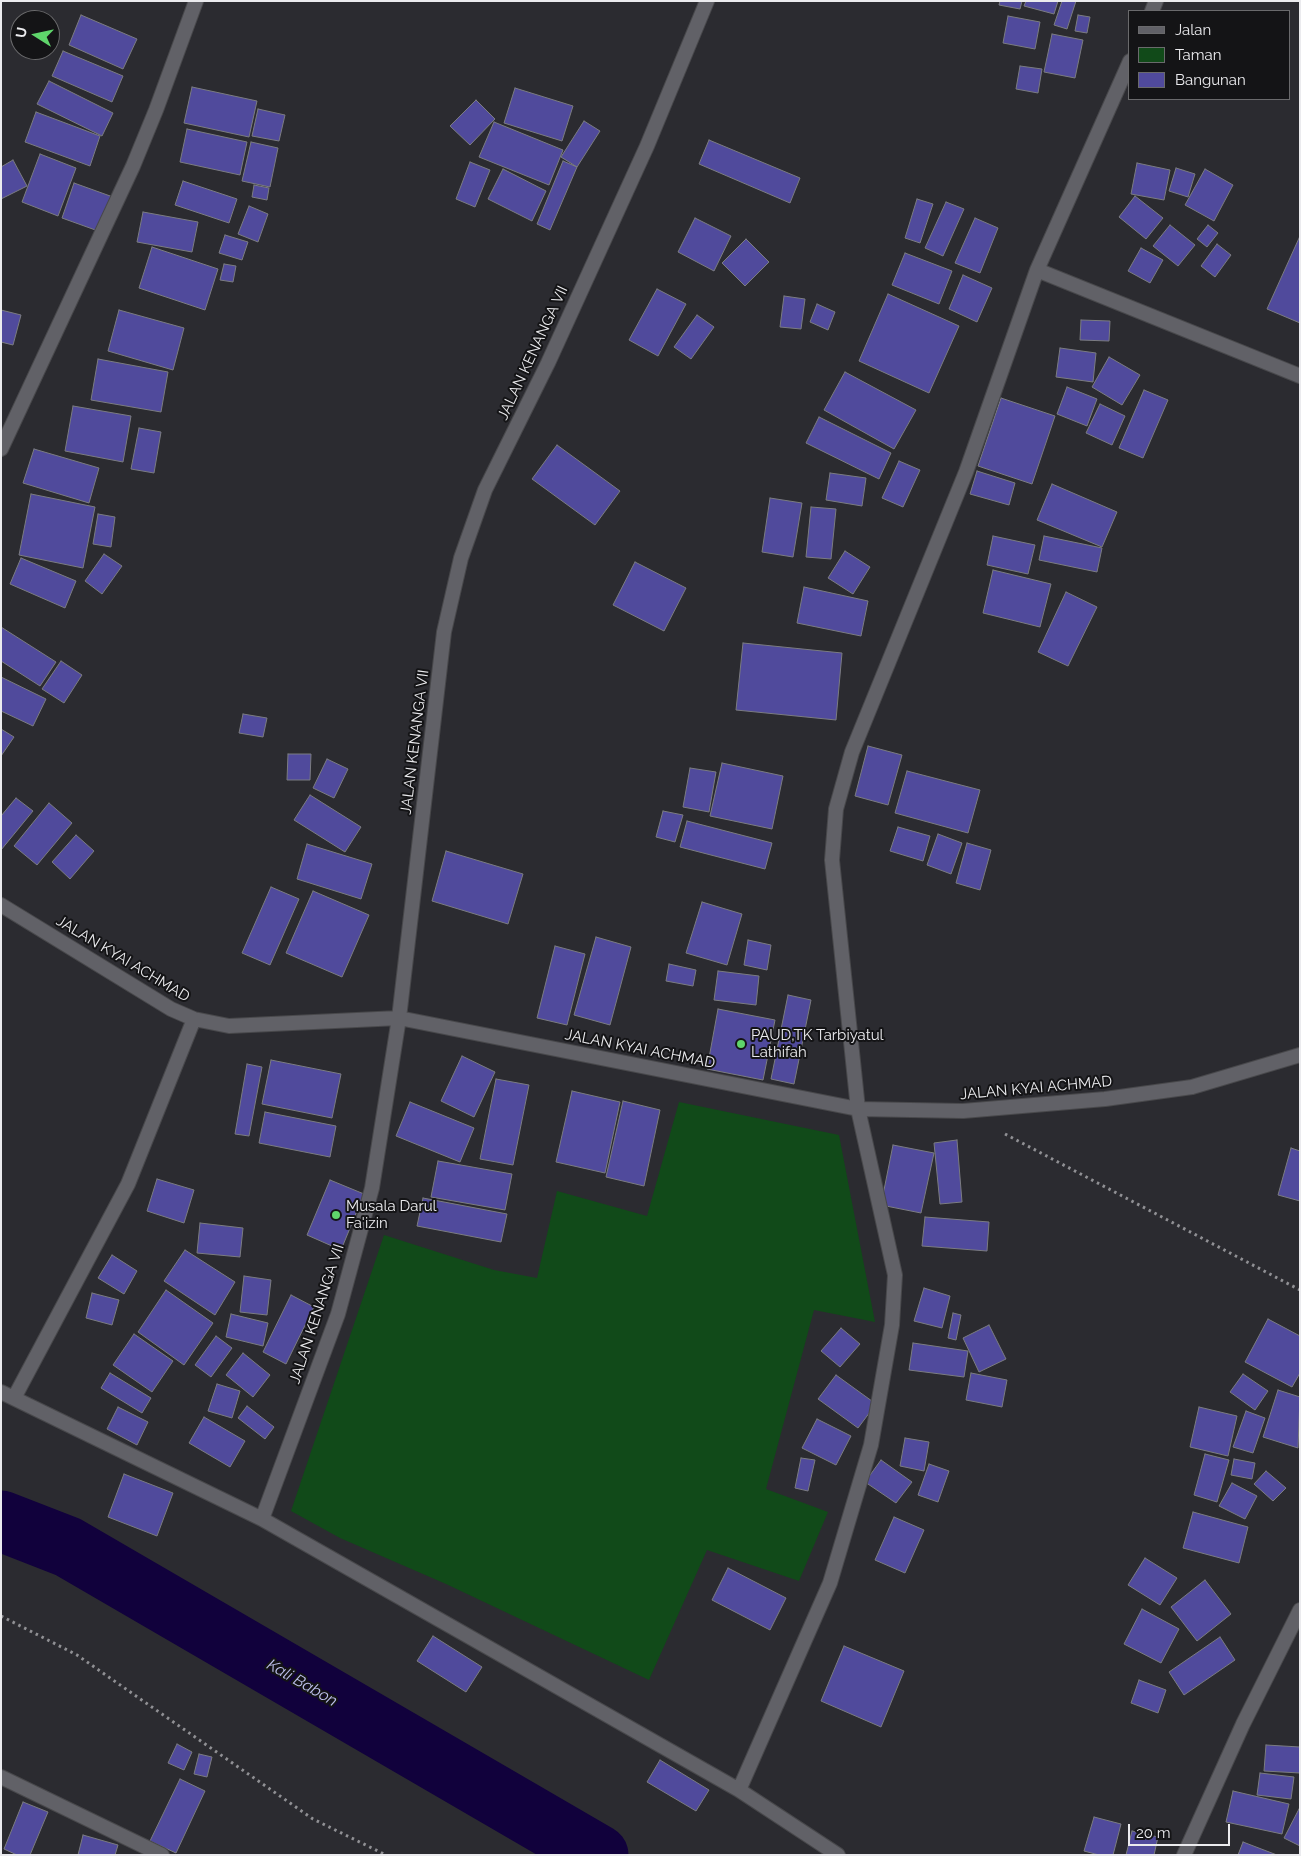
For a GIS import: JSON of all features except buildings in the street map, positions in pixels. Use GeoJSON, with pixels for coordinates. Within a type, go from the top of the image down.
{"type":"FeatureCollection","features":[{"type":"Feature","properties":{"kind":"street"},"geometry":{"type":"LineString","coordinates":[[1,449],[133,166],[159,103],[196,1]]}},
{"type":"Feature","properties":{"kind":"street","name":"JALAN KENANGA VII"},"geometry":{"type":"LineString","coordinates":[[262,1519],[335,1322],[372,1188],[399,1018],[444,632],[461,558],[485,490],[556,345],[647,146],[707,1]]}},
{"type":"Feature","properties":{"kind":"street"},"geometry":{"type":"LineString","coordinates":[[738,1790],[830,1583],[869,1454],[892,1325],[895,1275],[858,1109],[832,860],[836,809],[852,752],[966,472],[1037,270],[1128,65]]}},
{"type":"Feature","properties":{"kind":"street"},"geometry":{"type":"LineString","coordinates":[[1037,270],[1300,376]]}},
{"type":"Feature","properties":{"kind":"street","name":"JALAN KYAI ACHMAD"},"geometry":{"type":"LineString","coordinates":[[1,904],[171,1009],[194,1019],[229,1026],[399,1018],[858,1109],[963,1111],[1105,1099],[1192,1087],[1300,1054]]}},
{"type":"Feature","properties":{"kind":"street"},"geometry":{"type":"LineString","coordinates":[[14,1398],[128,1184],[194,1019]]}},
{"type":"Feature","properties":{"kind":"street"},"geometry":{"type":"LineString","coordinates":[[1,1392],[262,1519],[738,1790],[838,1855]]}},
{"type":"Feature","properties":{"kind":"street"},"geometry":{"type":"LineString","coordinates":[[1184,1855],[1243,1724],[1300,1610]]}},
{"type":"Feature","properties":{"kind":"street"},"geometry":{"type":"LineString","coordinates":[[1,1777],[162,1855]]}},
{"type":"Feature","properties":{"kind":"path"},"geometry":{"type":"LineString","coordinates":[[963,1111],[1300,1290]]}},
{"type":"Feature","properties":{"kind":"path"},"geometry":{"type":"LineString","coordinates":[[1,1616],[77,1655],[313,1819],[386,1855]]}},
{"type":"Feature","properties":{"kind":"green space"},"geometry":{"type":"Polygon","coordinates":[[[679,1102],[839,1135],[875,1322],[814,1310],[766,1489],[828,1512],[799,1581],[707,1550],[649,1680],[446,1584],[340,1538],[291,1511],[384,1235],[494,1270],[537,1278],[557,1191],[647,1216],[679,1102]]]}},
{"type":"Feature","properties":{"kind":"waterway","name":"Kali Babon"},"geometry":{"type":"LineString","coordinates":[[1,1521],[68,1547],[598,1855]]}},
{"type":"Feature","properties":{"kind":"place","name":"PAUD,TK Tarbiyatul Lathifah"},"geometry":{"type":"Point","coordinates":[741,1044]}},
{"type":"Feature","properties":{"kind":"place","name":"Musala Darul Fa'izin"},"geometry":{"type":"Point","coordinates":[336,1215]}}]}
